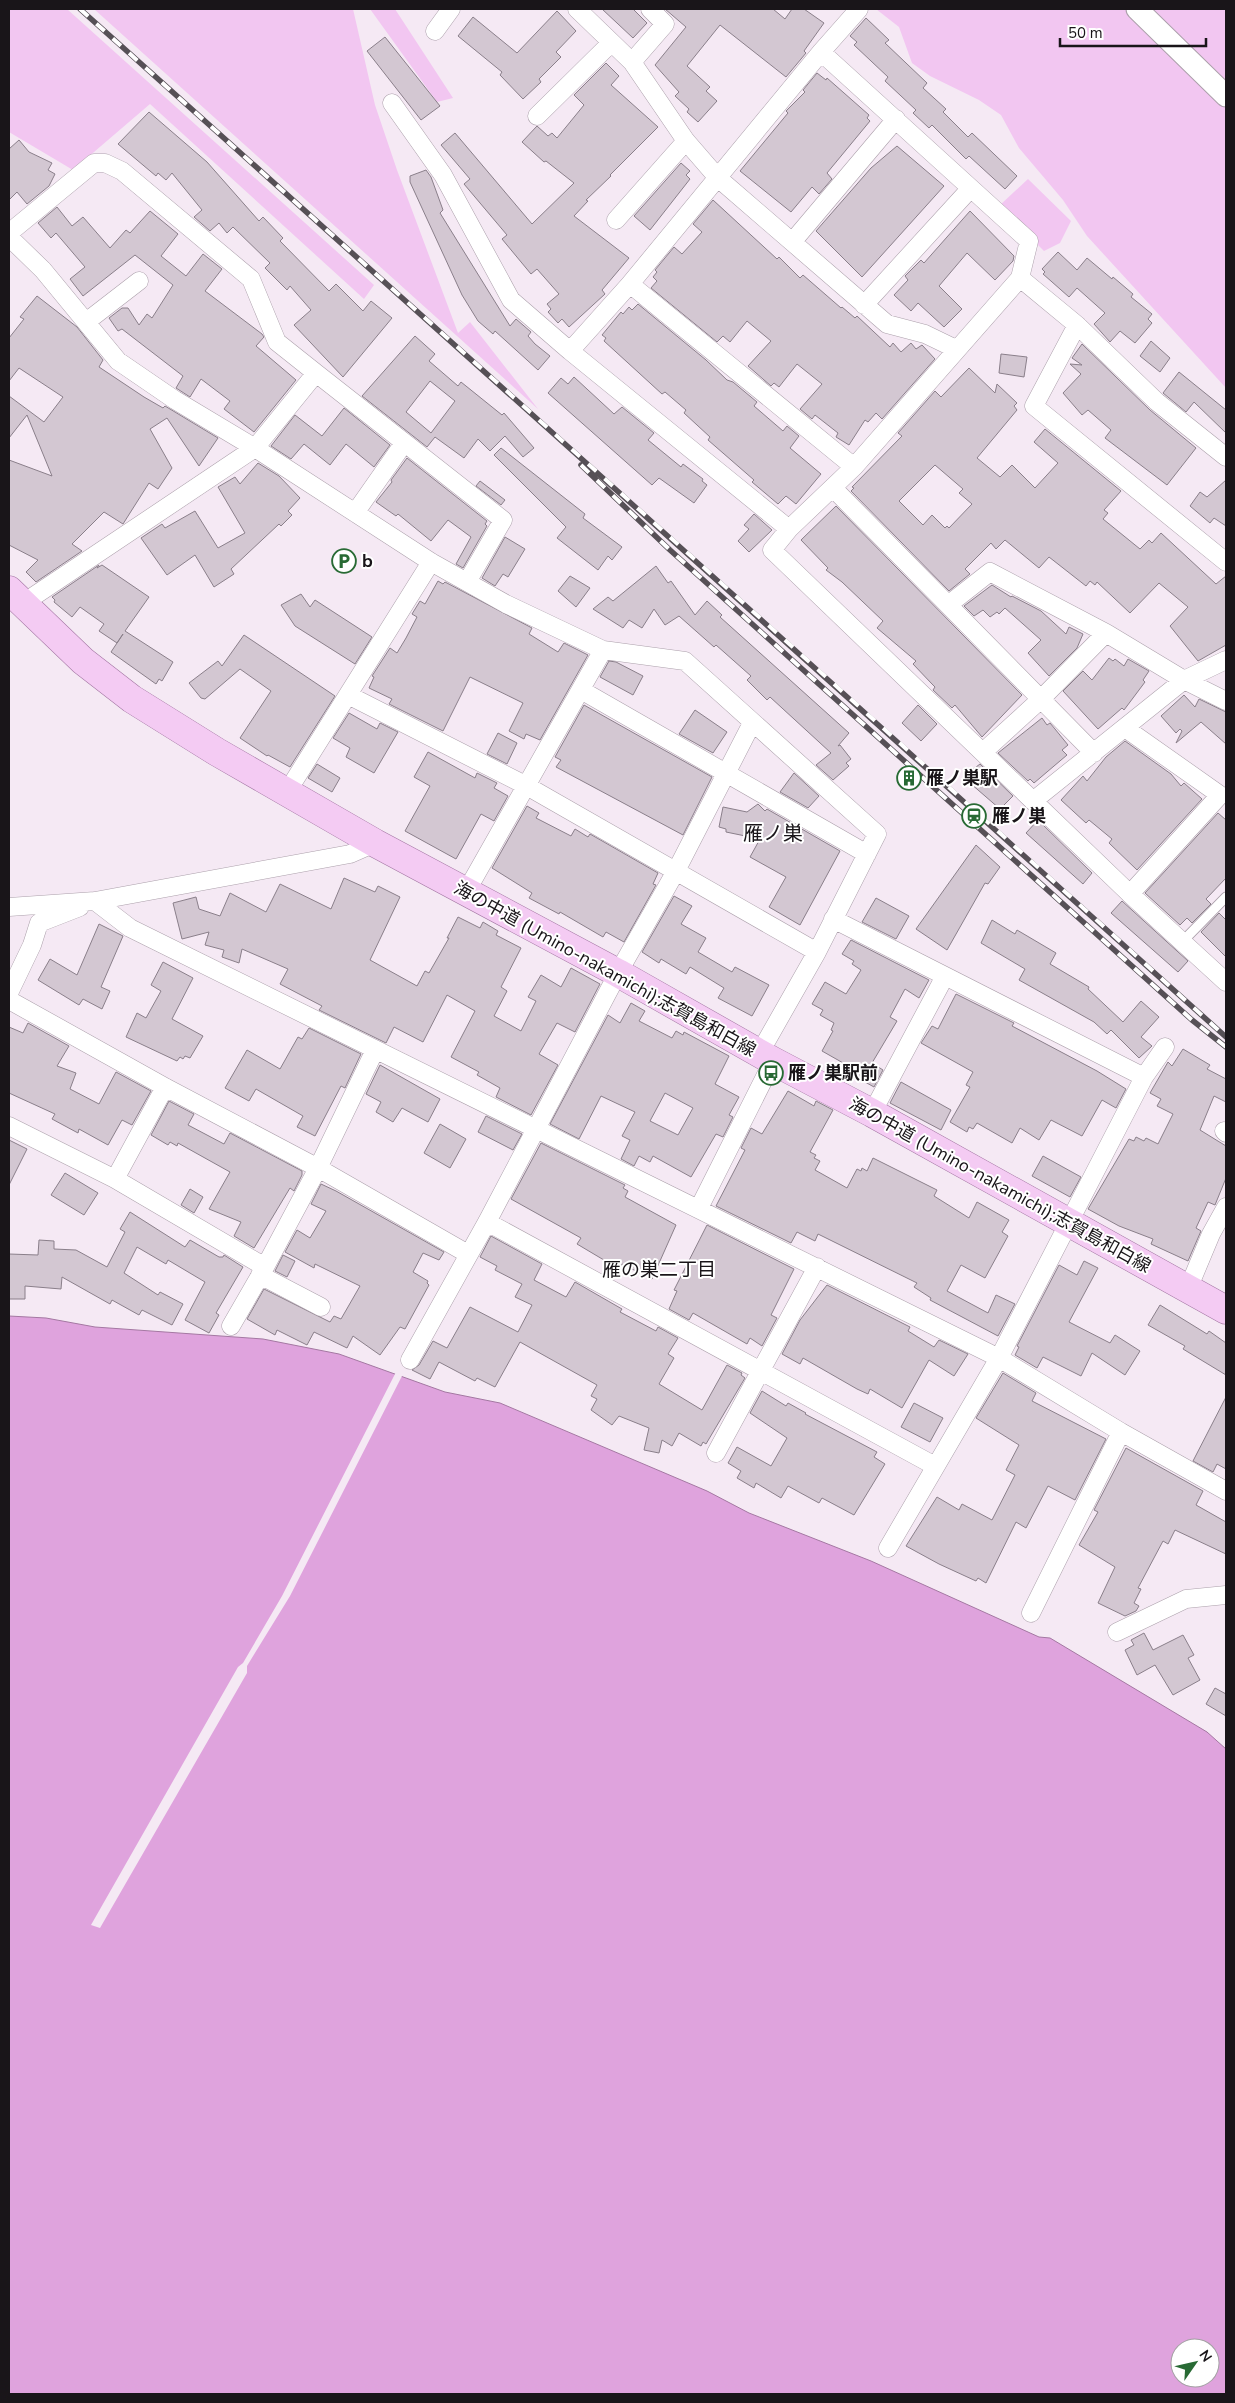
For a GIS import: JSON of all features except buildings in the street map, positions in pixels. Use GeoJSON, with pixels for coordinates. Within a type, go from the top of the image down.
{"type":"FeatureCollection","features":[{"type":"Feature","properties":{"kind":"main road","name":"海の中道 (Umino-nakamichi);志賀島和白線"},"geometry":{"type":"LineString","coordinates":[[15,597],[83,661],[132,699],[287,792],[375,843],[618,973],[766,1058],[872,1113],[1226,1310]]}},
{"type":"Feature","properties":{"kind":"street"},"geometry":{"type":"LineString","coordinates":[[435,31],[451,9]]}},
{"type":"Feature","properties":{"kind":"street"},"geometry":{"type":"LineString","coordinates":[[577,9],[632,62],[686,141],[718,178],[887,324],[925,334],[956,349]]}},
{"type":"Feature","properties":{"kind":"street"},"geometry":{"type":"LineString","coordinates":[[632,62],[665,24],[650,9]]}},
{"type":"Feature","properties":{"kind":"street"},"geometry":{"type":"LineString","coordinates":[[570,351],[630,284],[821,52],[859,9]]}},
{"type":"Feature","properties":{"kind":"street"},"geometry":{"type":"LineString","coordinates":[[1137,9],[1226,96]]}},
{"type":"Feature","properties":{"kind":"street"},"geometry":{"type":"LineString","coordinates":[[537,116],[611,43]]}},
{"type":"Feature","properties":{"kind":"street"},"geometry":{"type":"LineString","coordinates":[[821,52],[1029,241],[1020,278],[854,467],[789,529],[772,550],[1130,894],[1226,982]]}},
{"type":"Feature","properties":{"kind":"street"},"geometry":{"type":"LineString","coordinates":[[392,103],[443,175],[511,300],[570,351],[789,529]]}},
{"type":"Feature","properties":{"kind":"street"},"geometry":{"type":"LineString","coordinates":[[793,241],[896,119]]}},
{"type":"Feature","properties":{"kind":"street"},"geometry":{"type":"LineString","coordinates":[[616,220],[686,141]]}},
{"type":"Feature","properties":{"kind":"street"},"geometry":{"type":"LineString","coordinates":[[9,233],[94,163],[105,163],[122,171],[251,279],[278,342],[503,520],[467,582]]}},
{"type":"Feature","properties":{"kind":"street"},"geometry":{"type":"LineString","coordinates":[[864,304],[970,189]]}},
{"type":"Feature","properties":{"kind":"street"},"geometry":{"type":"LineString","coordinates":[[9,238],[43,270],[118,360],[174,400],[255,448],[431,562],[506,604],[603,650],[685,661],[877,834],[816,952],[698,1208]]}},
{"type":"Feature","properties":{"kind":"street"},"geometry":{"type":"LineString","coordinates":[[1020,278],[1077,325],[1157,402],[1226,457]]}},
{"type":"Feature","properties":{"kind":"street"},"geometry":{"type":"LineString","coordinates":[[86,322],[139,281]]}},
{"type":"Feature","properties":{"kind":"street"},"geometry":{"type":"LineString","coordinates":[[630,284],[854,467]]}},
{"type":"Feature","properties":{"kind":"street"},"geometry":{"type":"LineString","coordinates":[[1077,325],[1034,406],[1226,562]]}},
{"type":"Feature","properties":{"kind":"street"},"geometry":{"type":"LineString","coordinates":[[15,597],[255,448],[316,373]]}},
{"type":"Feature","properties":{"kind":"street"},"geometry":{"type":"LineString","coordinates":[[355,513],[404,442]]}},
{"type":"Feature","properties":{"kind":"street"},"geometry":{"type":"LineString","coordinates":[[833,488],[1094,753]]}},
{"type":"Feature","properties":{"kind":"street"},"geometry":{"type":"LineString","coordinates":[[287,792],[431,562]]}},
{"type":"Feature","properties":{"kind":"street"},"geometry":{"type":"LineString","coordinates":[[948,605],[990,572],[1106,633],[1184,680],[1226,701]]}},
{"type":"Feature","properties":{"kind":"street"},"geometry":{"type":"LineString","coordinates":[[983,752],[1040,700],[1106,633]]}},
{"type":"Feature","properties":{"kind":"street"},"geometry":{"type":"LineString","coordinates":[[466,892],[603,650]]}},
{"type":"Feature","properties":{"kind":"street"},"geometry":{"type":"LineString","coordinates":[[1033,801],[1184,680],[1226,660]]}},
{"type":"Feature","properties":{"kind":"street"},"geometry":{"type":"LineString","coordinates":[[580,690],[867,854]]}},
{"type":"Feature","properties":{"kind":"street"},"geometry":{"type":"LineString","coordinates":[[348,695],[525,785],[816,952]]}},
{"type":"Feature","properties":{"kind":"street"},"geometry":{"type":"LineString","coordinates":[[410,1360],[487,1222],[618,973],[676,871],[752,723]]}},
{"type":"Feature","properties":{"kind":"street"},"geometry":{"type":"LineString","coordinates":[[1125,728],[1220,795],[1130,894]]}},
{"type":"Feature","properties":{"kind":"street"},"geometry":{"type":"LineString","coordinates":[[9,907],[94,901],[350,854],[375,843]]}},
{"type":"Feature","properties":{"kind":"street"},"geometry":{"type":"LineString","coordinates":[[9,993],[32,945],[39,923],[94,901]]}},
{"type":"Feature","properties":{"kind":"street"},"geometry":{"type":"LineString","coordinates":[[94,901],[130,928],[999,1358],[1120,1432],[1226,1492]]}},
{"type":"Feature","properties":{"kind":"street"},"geometry":{"type":"LineString","coordinates":[[833,919],[1144,1077]]}},
{"type":"Feature","properties":{"kind":"street"},"geometry":{"type":"LineString","coordinates":[[872,1113],[944,976]]}},
{"type":"Feature","properties":{"kind":"street"},"geometry":{"type":"LineString","coordinates":[[9,1000],[165,1087],[318,1168],[468,1254]]}},
{"type":"Feature","properties":{"kind":"street"},"geometry":{"type":"LineString","coordinates":[[888,1548],[999,1358],[1144,1077],[1165,1047]]}},
{"type":"Feature","properties":{"kind":"street"},"geometry":{"type":"LineString","coordinates":[[231,1326],[263,1271],[318,1168],[375,1050]]}},
{"type":"Feature","properties":{"kind":"street"},"geometry":{"type":"LineString","coordinates":[[115,1178],[165,1087]]}},
{"type":"Feature","properties":{"kind":"street"},"geometry":{"type":"LineString","coordinates":[[9,1126],[115,1178],[321,1307]]}},
{"type":"Feature","properties":{"kind":"street"},"geometry":{"type":"LineString","coordinates":[[1188,1289],[1211,1234],[1226,1207]]}},
{"type":"Feature","properties":{"kind":"street"},"geometry":{"type":"LineString","coordinates":[[487,1222],[935,1466]]}},
{"type":"Feature","properties":{"kind":"street"},"geometry":{"type":"LineString","coordinates":[[716,1453],[817,1267]]}},
{"type":"Feature","properties":{"kind":"street"},"geometry":{"type":"LineString","coordinates":[[1031,1613],[1120,1432]]}},
{"type":"Feature","properties":{"kind":"street"},"geometry":{"type":"LineString","coordinates":[[1117,1632],[1186,1598],[1226,1594]]}},
{"type":"Feature","properties":{"kind":"lane"},"geometry":{"type":"LineString","coordinates":[[1182,942],[1226,898]]}},
{"type":"Feature","properties":{"kind":"shaded area"},"geometry":{"type":"Polygon","coordinates":[[[9,9],[67,9],[374,285],[364,299],[150,104],[73,170],[9,132],[9,9]]]}},
{"type":"Feature","properties":{"kind":"shaded area"},"geometry":{"type":"Polygon","coordinates":[[[94,9],[353,9],[375,105],[397,170],[458,333],[470,322],[538,409],[94,9]]]}},
{"type":"Feature","properties":{"kind":"shaded area"},"geometry":{"type":"Polygon","coordinates":[[[370,9],[395,9],[453,98],[437,102],[370,9]]]}},
{"type":"Feature","properties":{"kind":"shaded area"},"geometry":{"type":"Polygon","coordinates":[[[876,9],[1226,9],[1226,388],[1087,236],[1063,200],[1019,148],[1001,115],[979,100],[930,76],[912,63],[899,27],[876,9]]]}},
{"type":"Feature","properties":{"kind":"shaded area"},"geometry":{"type":"Polygon","coordinates":[[[1028,179],[1071,221],[1060,243],[1044,251],[999,206],[1028,179]]]}},
{"type":"Feature","properties":{"kind":"shaded area"},"geometry":{"type":"Polygon","coordinates":[[[9,1316],[46,1318],[95,1327],[263,1339],[339,1354],[445,1392],[500,1403],[707,1491],[749,1513],[871,1561],[1039,1637],[1050,1638],[1207,1732],[1226,1749],[1226,2394],[9,2394],[9,1316]]]}},
{"type":"Feature","properties":{"kind":"pier"},"geometry":{"type":"Polygon","coordinates":[[[396,1372],[403,1374],[290,1596],[247,1666],[247,1673],[100,1928],[91,1925],[238,1667],[243,1663],[282,1596],[396,1372]]]}},
{"type":"Feature","properties":{"kind":"railway"},"geometry":{"type":"LineString","coordinates":[[80,9],[1226,1037]]}},
{"type":"Feature","properties":{"kind":"railway"},"geometry":{"type":"LineString","coordinates":[[581,465],[670,550],[1192,1020],[1226,1047]]}},
{"type":"Feature","properties":{"kind":"place","name":"b"},"geometry":{"type":"Point","coordinates":[344,561]}},
{"type":"Feature","properties":{"kind":"place","name":"雁ノ巣駅"},"geometry":{"type":"Point","coordinates":[909,778]}},
{"type":"Feature","properties":{"kind":"place","name":"雁ノ巣"},"geometry":{"type":"Point","coordinates":[974,816]}},
{"type":"Feature","properties":{"kind":"place","name":"雁ノ巣駅前"},"geometry":{"type":"Point","coordinates":[771,1073]}},
{"type":"Feature","properties":{"kind":"district","name":"雁ノ巣"},"geometry":{"type":"Point","coordinates":[773,833]}},
{"type":"Feature","properties":{"kind":"district","name":"雁の巣二丁目"},"geometry":{"type":"Point","coordinates":[659,1270]}}]}
